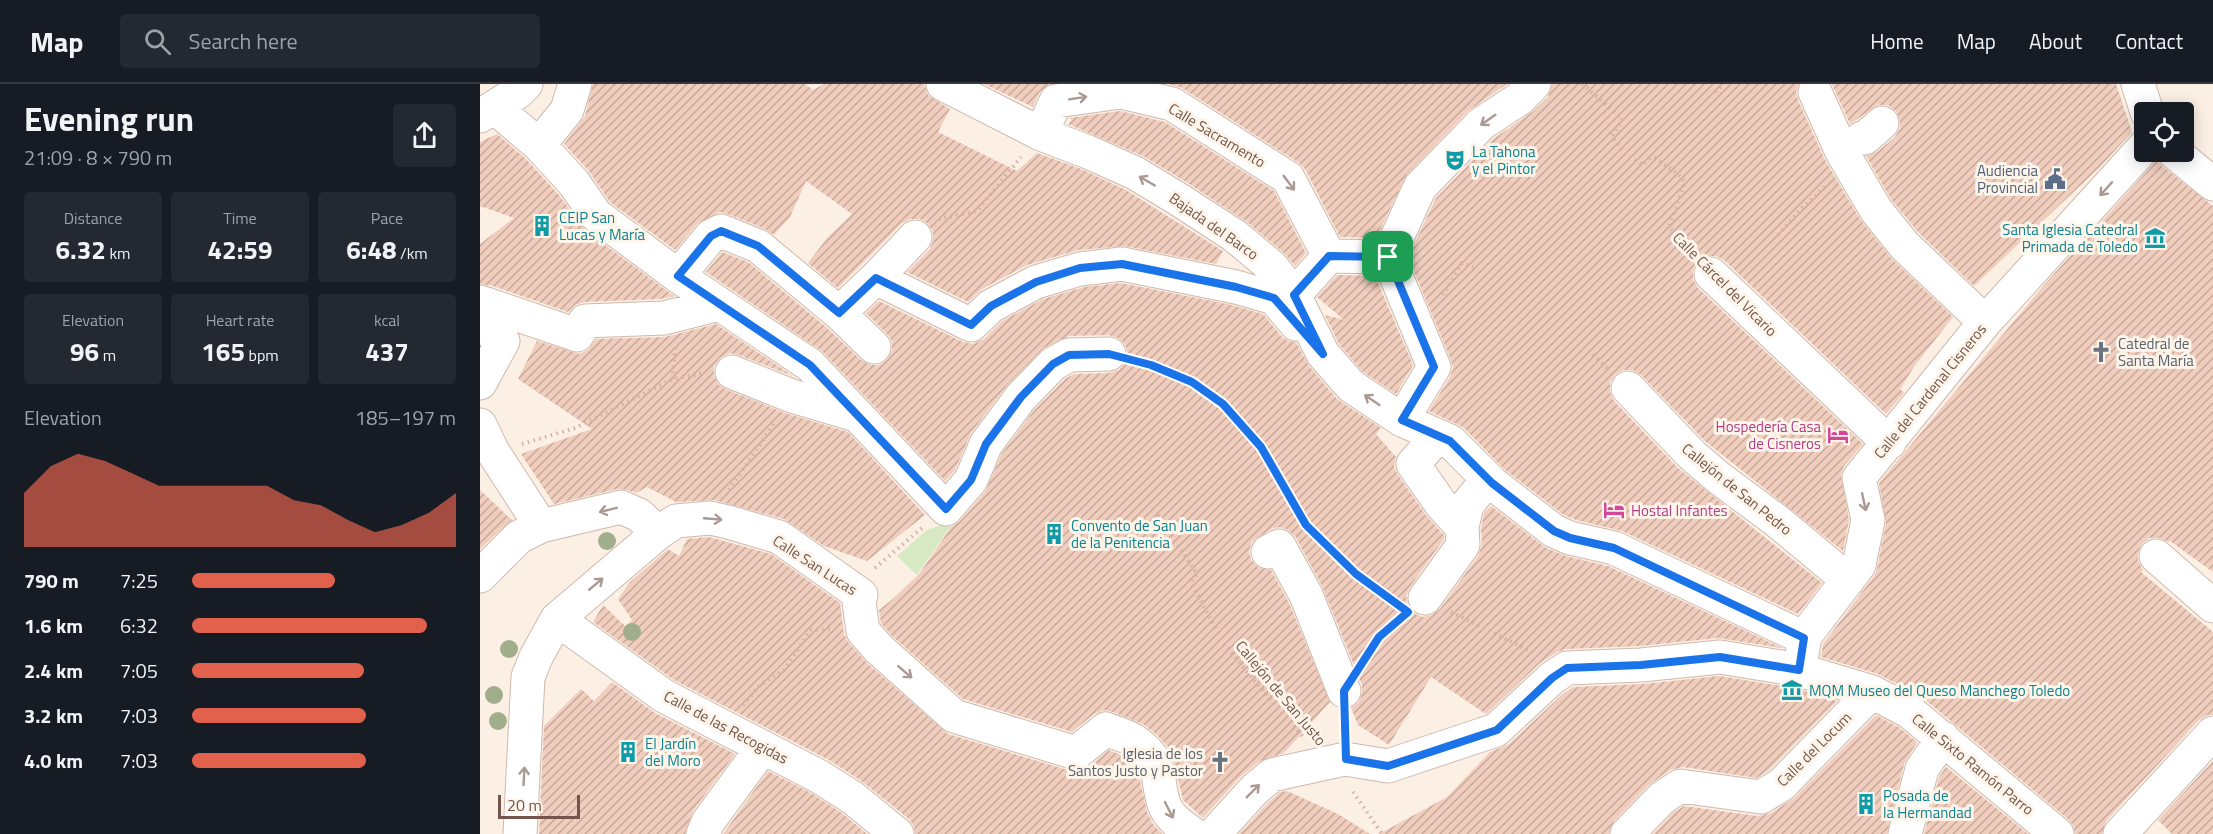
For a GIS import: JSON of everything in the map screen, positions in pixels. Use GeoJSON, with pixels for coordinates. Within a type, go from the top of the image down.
{"type":"FeatureCollection","features":[{"type":"Feature","properties":{"kind":"street"},"geometry":{"type":"LineString","coordinates":[[526,84],[487,111],[539,145],[574,183],[597,215],[678,276],[810,365],[946,509],[971,480],[986,444],[1021,397],[1053,364],[1069,355],[1109,354]]}},
{"type":"Feature","properties":{"kind":"street"},"geometry":{"type":"LineString","coordinates":[[539,145],[567,110],[575,84]]}},
{"type":"Feature","properties":{"kind":"street","name":"Bajada del Barco"},"geometry":{"type":"LineString","coordinates":[[942,84],[1041,134],[1135,173],[1234,236],[1272,267],[1294,295],[1323,354],[1351,386],[1402,420],[1450,441],[1488,479],[1554,531],[1570,538],[1614,548],[1804,638]]}},
{"type":"Feature","properties":{"kind":"street"},"geometry":{"type":"LineString","coordinates":[[1041,134],[1043,84]]}},
{"type":"Feature","properties":{"kind":"street"},"geometry":{"type":"LineString","coordinates":[[2138,84],[2144,102]]}},
{"type":"Feature","properties":{"kind":"street"},"geometry":{"type":"LineString","coordinates":[[1402,420],[1434,367],[1388,257],[1420,187],[1481,124],[1519,89]]}},
{"type":"Feature","properties":{"kind":"street","name":"Calle Sacramento"},"geometry":{"type":"LineString","coordinates":[[1041,134],[1056,101],[1121,92],[1175,94],[1288,178],[1329,256]]}},
{"type":"Feature","properties":{"kind":"street"},"geometry":{"type":"LineString","coordinates":[[1815,92],[1842,152],[1876,210],[1904,245],[1985,322]]}},
{"type":"Feature","properties":{"kind":"street","name":"Calle del Cardenal Cisneros"},"geometry":{"type":"LineString","coordinates":[[1799,670],[1804,638],[1859,565],[1868,520],[1859,478],[1985,322],[2134,158]]}},
{"type":"Feature","properties":{"kind":"street"},"geometry":{"type":"LineString","coordinates":[[2186,162],[2213,184]]}},
{"type":"Feature","properties":{"kind":"street"},"geometry":{"type":"LineString","coordinates":[[678,276],[711,236],[721,231],[758,246],[839,313],[874,347]]}},
{"type":"Feature","properties":{"kind":"street"},"geometry":{"type":"LineString","coordinates":[[839,313],[915,237]]}},
{"type":"Feature","properties":{"kind":"street"},"geometry":{"type":"LineString","coordinates":[[1294,295],[1329,256],[1388,257]]}},
{"type":"Feature","properties":{"kind":"street"},"geometry":{"type":"LineString","coordinates":[[876,278],[971,325],[991,306],[1036,282],[1080,268],[1122,264],[1138,265],[1274,298],[1323,354]]}},
{"type":"Feature","properties":{"kind":"street","name":"Calle Cárcel del Vicario"},"geometry":{"type":"LineString","coordinates":[[1711,274],[1889,443]]}},
{"type":"Feature","properties":{"kind":"street"},"geometry":{"type":"LineString","coordinates":[[483,303],[577,335],[585,321],[664,318],[719,304]]}},
{"type":"Feature","properties":{"kind":"street"},"geometry":{"type":"LineString","coordinates":[[480,383],[503,341],[492,333],[483,303]]}},
{"type":"Feature","properties":{"kind":"street"},"geometry":{"type":"LineString","coordinates":[[732,372],[792,396],[858,415]]}},
{"type":"Feature","properties":{"kind":"street","name":"Callejón de San Pedro"},"geometry":{"type":"LineString","coordinates":[[1628,388],[1692,455],[1719,478],[1778,521],[1848,580]]}},
{"type":"Feature","properties":{"kind":"street"},"geometry":{"type":"LineString","coordinates":[[1438,436],[1413,464],[1441,504],[1462,527]]}},
{"type":"Feature","properties":{"kind":"street"},"geometry":{"type":"LineString","coordinates":[[486,438],[541,526]]}},
{"type":"Feature","properties":{"kind":"street"},"geometry":{"type":"LineString","coordinates":[[1411,605],[1463,545],[1462,527],[1467,505],[1488,479]]}},
{"type":"Feature","properties":{"kind":"street"},"geometry":{"type":"LineString","coordinates":[[480,576],[519,537],[541,526],[621,507],[639,515],[658,533]]}},
{"type":"Feature","properties":{"kind":"street","name":"Calle San Lucas"},"geometry":{"type":"LineString","coordinates":[[557,619],[658,533],[676,521],[710,518],[779,537],[861,596],[859,602],[863,631]]}},
{"type":"Feature","properties":{"kind":"street"},"geometry":{"type":"LineString","coordinates":[[1268,552],[1279,546],[1302,586],[1344,691]]}},
{"type":"Feature","properties":{"kind":"street"},"geometry":{"type":"LineString","coordinates":[[2156,556],[2213,606]]}},
{"type":"Feature","properties":{"kind":"street"},"geometry":{"type":"LineString","coordinates":[[520,834],[528,677],[557,619]]}},
{"type":"Feature","properties":{"kind":"street","name":"Calle de las Recogidas"},"geometry":{"type":"LineString","coordinates":[[557,619],[664,696],[820,777],[853,798],[897,834]]}},
{"type":"Feature","properties":{"kind":"street"},"geometry":{"type":"LineString","coordinates":[[863,631],[879,649],[954,716],[1076,753],[1106,729],[1136,742],[1155,761],[1160,773],[1165,804],[1174,820],[1193,834]]}},
{"type":"Feature","properties":{"kind":"street","name":"Calle Sixto Ramón Parro"},"geometry":{"type":"LineString","coordinates":[[1334,761],[1388,766],[1497,730],[1552,678],[1567,668],[1641,665],[1720,657],[1799,670],[1872,692],[1910,712],[2057,834]]}},
{"type":"Feature","properties":{"kind":"street","name":"Calle del Locum"},"geometry":{"type":"LineString","coordinates":[[1627,834],[1662,798],[1680,786],[1761,797],[1781,784],[1872,692]]}},
{"type":"Feature","properties":{"kind":"street"},"geometry":{"type":"LineString","coordinates":[[2120,834],[2213,734]]}},
{"type":"Feature","properties":{"kind":"street"},"geometry":{"type":"LineString","coordinates":[[1905,834],[1922,769],[1943,738]]}},
{"type":"Feature","properties":{"kind":"street"},"geometry":{"type":"LineString","coordinates":[[703,834],[708,822],[763,747]]}},
{"type":"Feature","properties":{"kind":"street"},"geometry":{"type":"LineString","coordinates":[[1214,834],[1255,789],[1272,775],[1334,761]]}},
{"type":"Feature","properties":{"kind":"path","name":"Calle Cárcel del Vicario"},"geometry":{"type":"LineString","coordinates":[[1582,84],[1623,119],[1612,136],[1624,154],[1643,165],[1650,158],[1654,158],[1678,174],[1685,183],[1669,227],[1711,274]]}},
{"type":"Feature","properties":{"kind":"path"},"geometry":{"type":"LineString","coordinates":[[1715,92],[1723,84]]}},
{"type":"Feature","properties":{"kind":"path"},"geometry":{"type":"LineString","coordinates":[[1604,112],[1619,125]]}},
{"type":"Feature","properties":{"kind":"path"},"geometry":{"type":"LineString","coordinates":[[915,237],[942,218],[977,211],[1041,134]]}},
{"type":"Feature","properties":{"kind":"path"},"geometry":{"type":"LineString","coordinates":[[1778,235],[1831,181]]}},
{"type":"Feature","properties":{"kind":"path"},"geometry":{"type":"LineString","coordinates":[[1443,295],[1462,263],[1473,267]]}},
{"type":"Feature","properties":{"kind":"path"},"geometry":{"type":"LineString","coordinates":[[1580,342],[1628,388]]}},
{"type":"Feature","properties":{"kind":"path"},"geometry":{"type":"LineString","coordinates":[[1109,354],[1151,365],[1192,382],[1223,404],[1261,447],[1306,525],[1356,574],[1411,605],[1470,623],[1542,656]]}},
{"type":"Feature","properties":{"kind":"path"},"geometry":{"type":"LineString","coordinates":[[486,438],[575,428],[673,379],[698,374],[732,372]]}},
{"type":"Feature","properties":{"kind":"path"},"geometry":{"type":"LineString","coordinates":[[710,518],[792,396]]}},
{"type":"Feature","properties":{"kind":"path"},"geometry":{"type":"LineString","coordinates":[[873,571],[946,509]]}},
{"type":"Feature","properties":{"kind":"path","name":"Callejón de San Justo"},"geometry":{"type":"LineString","coordinates":[[1158,515],[1197,574],[1191,582],[1223,641],[1245,670],[1334,761]]}},
{"type":"Feature","properties":{"kind":"path"},"geometry":{"type":"LineString","coordinates":[[1344,691],[1379,637],[1411,605]]}},
{"type":"Feature","properties":{"kind":"path"},"geometry":{"type":"LineString","coordinates":[[724,728],[759,685],[784,670],[811,630],[863,631]]}},
{"type":"Feature","properties":{"kind":"path"},"geometry":{"type":"LineString","coordinates":[[1334,761],[1382,834]]}},
{"type":"Feature","properties":{"kind":"green space"},"geometry":{"type":"Polygon","coordinates":[[[955,520],[917,575],[897,556],[927,530],[955,520]]]}},
{"type":"Feature","properties":{"kind":"building"},"geometry":{"type":"Polygon","coordinates":[[[593,84],[805,84],[813,90],[824,84],[924,84],[928,95],[950,109],[938,132],[1017,171],[1037,153],[1081,169],[1126,190],[1223,251],[1216,264],[1125,246],[1078,250],[1027,265],[982,289],[968,302],[907,272],[929,250],[933,241],[933,231],[927,223],[920,219],[910,219],[901,224],[838,288],[808,263],[827,238],[852,214],[806,181],[790,217],[774,235],[765,229],[720,212],[697,224],[675,250],[610,202],[588,170],[564,144],[585,116],[593,84]]]}},
{"type":"Feature","properties":{"kind":"building"},"geometry":{"type":"Polygon","coordinates":[[[984,84],[1049,84],[1039,93],[1033,107],[984,84]]]}},
{"type":"Feature","properties":{"kind":"building"},"geometry":{"type":"Polygon","coordinates":[[[1169,84],[1507,84],[1468,111],[1407,174],[1376,238],[1340,237],[1305,169],[1299,163],[1182,88],[1169,84]]]}},
{"type":"Feature","properties":{"kind":"building"},"geometry":{"type":"Polygon","coordinates":[[[1552,84],[1799,84],[1796,91],[1798,100],[1825,160],[1860,219],[1891,258],[1953,317],[1916,364],[1900,389],[1904,393],[1886,414],[1724,260],[1716,256],[1706,256],[1698,261],[1693,269],[1693,279],[1698,288],[1863,444],[1844,466],[1841,474],[1849,520],[1843,551],[1705,441],[1641,375],[1633,370],[1623,370],[1610,382],[1610,392],[1614,401],[1678,468],[1822,583],[1798,614],[1622,531],[1564,515],[1504,469],[1463,427],[1429,411],[1453,368],[1408,257],[1436,198],[1493,139],[1532,112],[1548,97],[1552,84]]]}},
{"type":"Feature","properties":{"kind":"building"},"geometry":{"type":"Polygon","coordinates":[[[1832,84],[2116,84],[2132,132],[2100,167],[1974,286],[1918,232],[1891,199],[1866,156],[1877,152],[1895,137],[1900,128],[1900,120],[1896,111],[1888,105],[1878,105],[1850,124],[1832,84]]]}},
{"type":"Feature","properties":{"kind":"building"},"geometry":{"type":"Polygon","coordinates":[[[1120,111],[1165,122],[1274,191],[1306,253],[1295,266],[1284,253],[1247,222],[1188,183],[1143,156],[1068,124],[1072,120],[1069,118],[1120,111]]]}},
{"type":"Feature","properties":{"kind":"building","name":"CEIP San Lucas y María"},"geometry":{"type":"Polygon","coordinates":[[[497,134],[526,159],[559,195],[585,230],[674,296],[661,299],[584,302],[575,305],[568,312],[493,286],[480,284],[480,244],[514,218],[480,206],[480,142],[497,134]]]}},
{"type":"Feature","properties":{"kind":"building","name":"Catedral de Santa María"},"geometry":{"type":"Polygon","coordinates":[[[2155,162],[2159,162],[2213,206],[2213,572],[2170,541],[2159,538],[2149,538],[2142,544],[2138,552],[2138,561],[2143,570],[2141,572],[2213,632],[2213,715],[2207,715],[2199,720],[2106,821],[2102,834],[2075,834],[2074,827],[2069,820],[1922,697],[1878,674],[1821,657],[1823,644],[1877,569],[1886,523],[1879,483],[2044,285],[2155,162]]]}},
{"type":"Feature","properties":{"kind":"building"},"geometry":{"type":"Polygon","coordinates":[[[722,252],[748,262],[826,327],[861,360],[870,365],[879,365],[887,360],[892,351],[892,341],[866,313],[879,301],[963,342],[973,344],[984,339],[1002,321],[1043,299],[1084,287],[1121,283],[1232,305],[1263,314],[1282,337],[1296,342],[1309,366],[1337,399],[1381,428],[1376,434],[1396,457],[1394,467],[1398,475],[1426,515],[1444,535],[1444,539],[1406,596],[1408,606],[1415,614],[1423,617],[1432,615],[1440,609],[1478,556],[1482,545],[1481,529],[1484,513],[1491,506],[1546,548],[1566,556],[1608,566],[1782,648],[1718,638],[1640,646],[1566,649],[1539,664],[1486,714],[1431,677],[1389,745],[1358,725],[1351,708],[1359,702],[1362,685],[1322,586],[1295,536],[1280,527],[1271,529],[1252,542],[1249,551],[1251,560],[1259,568],[1271,570],[1289,603],[1330,702],[1284,753],[1260,761],[1241,776],[1203,818],[1183,800],[1175,765],[1168,747],[1143,724],[1104,710],[1094,714],[1072,732],[963,699],[892,636],[881,623],[879,610],[920,573],[951,527],[960,521],[985,492],[1002,453],[1035,409],[1065,379],[1074,374],[1109,373],[1119,370],[1128,354],[1125,344],[1109,335],[1069,336],[1044,348],[1008,384],[971,433],[955,470],[945,481],[823,352],[706,272],[722,252]]]}},
{"type":"Feature","properties":{"kind":"building"},"geometry":{"type":"Polygon","coordinates":[[[1337,275],[1375,276],[1413,365],[1396,394],[1363,372],[1339,344],[1325,315],[1344,320],[1317,297],[1337,275]]]}},
{"type":"Feature","properties":{"kind":"building"},"geometry":{"type":"Polygon","coordinates":[[[716,324],[793,376],[730,353],[720,358],[714,366],[714,375],[718,384],[725,389],[785,413],[848,432],[925,515],[867,561],[824,546],[784,519],[714,500],[676,502],[647,487],[636,493],[617,489],[554,504],[521,454],[592,429],[518,379],[537,341],[579,354],[588,350],[596,339],[665,337],[716,324]]]}},
{"type":"Feature","properties":{"kind":"building"},"geometry":{"type":"Polygon","coordinates":[[[480,490],[512,520],[480,549],[480,490]]]}},
{"type":"Feature","properties":{"kind":"building"},"geometry":{"type":"Polygon","coordinates":[[[709,537],[771,554],[840,603],[844,634],[849,643],[867,663],[948,734],[1071,771],[1087,768],[1109,750],[1123,756],[1138,771],[1147,812],[1153,824],[1162,834],[915,834],[909,819],[863,782],[829,760],[674,680],[593,622],[603,605],[625,626],[632,620],[618,599],[630,582],[668,549],[679,556],[687,539],[709,537]]]}},
{"type":"Feature","properties":{"kind":"building"},"geometry":{"type":"Polygon","coordinates":[[[1719,676],[1795,688],[1837,701],[1769,770],[1757,778],[1683,767],[1670,770],[1649,785],[1614,821],[1609,834],[1379,834],[1447,797],[1490,752],[1509,744],[1573,687],[1643,684],[1719,676]]]}},
{"type":"Feature","properties":{"kind":"building","name":"El Jardín del Moro"},"geometry":{"type":"Polygon","coordinates":[[[612,682],[655,713],[735,754],[693,811],[685,834],[539,834],[544,726],[581,689],[594,701],[612,682]]]}},
{"type":"Feature","properties":{"kind":"building"},"geometry":{"type":"Polygon","coordinates":[[[1876,715],[1900,728],[1917,742],[1904,764],[1887,834],[1653,834],[1674,812],[1684,806],[1758,816],[1771,813],[1794,798],[1876,715]]]}},
{"type":"Feature","properties":{"kind":"building"},"geometry":{"type":"Polygon","coordinates":[[[2213,761],[2213,834],[2172,834],[2158,820],[2213,761]]]}},
{"type":"Feature","properties":{"kind":"building"},"geometry":{"type":"Polygon","coordinates":[[[1946,767],[2028,834],[1924,834],[1939,777],[1946,767]]]}},
{"type":"Feature","properties":{"kind":"building"},"geometry":{"type":"Polygon","coordinates":[[[768,771],[811,793],[842,813],[867,834],[723,834],[768,771]]]}},
{"type":"Feature","properties":{"kind":"building"},"geometry":{"type":"Polygon","coordinates":[[[1287,791],[1338,814],[1370,834],[1239,834],[1280,792],[1287,791]]]}},
{"type":"Feature","properties":{"kind":"place","name":"La Tahona y el Pintor"},"geometry":{"type":"Point","coordinates":[1455,160]}},
{"type":"Feature","properties":{"kind":"place","name":"Audiencia Provincial"},"geometry":{"type":"Point","coordinates":[2055,179]}},
{"type":"Feature","properties":{"kind":"place","name":"CEIP San Lucas y María"},"geometry":{"type":"Point","coordinates":[542,226]}},
{"type":"Feature","properties":{"kind":"place","name":"Santa Iglesia Catedral Primada de Toledo"},"geometry":{"type":"Point","coordinates":[2155,238]}},
{"type":"Feature","properties":{"kind":"place","name":"Catedral de Santa María"},"geometry":{"type":"Point","coordinates":[2101,352]}},
{"type":"Feature","properties":{"kind":"place","name":"Hospedería Casa de Cisneros"},"geometry":{"type":"Point","coordinates":[1838,435]}},
{"type":"Feature","properties":{"kind":"place","name":"Hostal Infantes"},"geometry":{"type":"Point","coordinates":[1614,510]}},
{"type":"Feature","properties":{"kind":"place","name":"Convento de San Juan de la Penitencia"},"geometry":{"type":"Point","coordinates":[1054,534]}},
{"type":"Feature","properties":{"kind":"place","name":"MQM Museo del Queso Manchego Toledo"},"geometry":{"type":"Point","coordinates":[1792,690]}},
{"type":"Feature","properties":{"kind":"place","name":"El Jardín del Moro"},"geometry":{"type":"Point","coordinates":[628,752]}},
{"type":"Feature","properties":{"kind":"place","name":"Iglesia de los Santos Justo y Pastor"},"geometry":{"type":"Point","coordinates":[1220,762]}},
{"type":"Feature","properties":{"kind":"place","name":"Posada de la Hermandad"},"geometry":{"type":"Point","coordinates":[1866,804]}},
{"type":"Feature","properties":{"kind":"route"},"geometry":{"type":"LineString","coordinates":[[721,231],[758,246],[839,313],[876,278],[971,325],[991,306],[1036,282],[1080,268],[1122,264],[1138,265],[1274,298],[1323,354],[1294,295],[1329,256],[1388,257],[1434,367],[1402,420],[1450,441],[1492,483],[1554,531],[1570,538],[1614,548],[1804,638],[1799,670],[1720,657],[1641,665],[1567,668],[1552,678],[1497,730],[1388,766],[1346,759],[1344,691],[1379,637],[1408,612],[1356,574],[1306,525],[1261,447],[1223,404],[1192,382],[1151,365],[1109,354],[1069,355],[1053,364],[1021,397],[986,444],[971,480],[946,509],[810,365],[678,276],[711,236],[721,231]]}}]}
